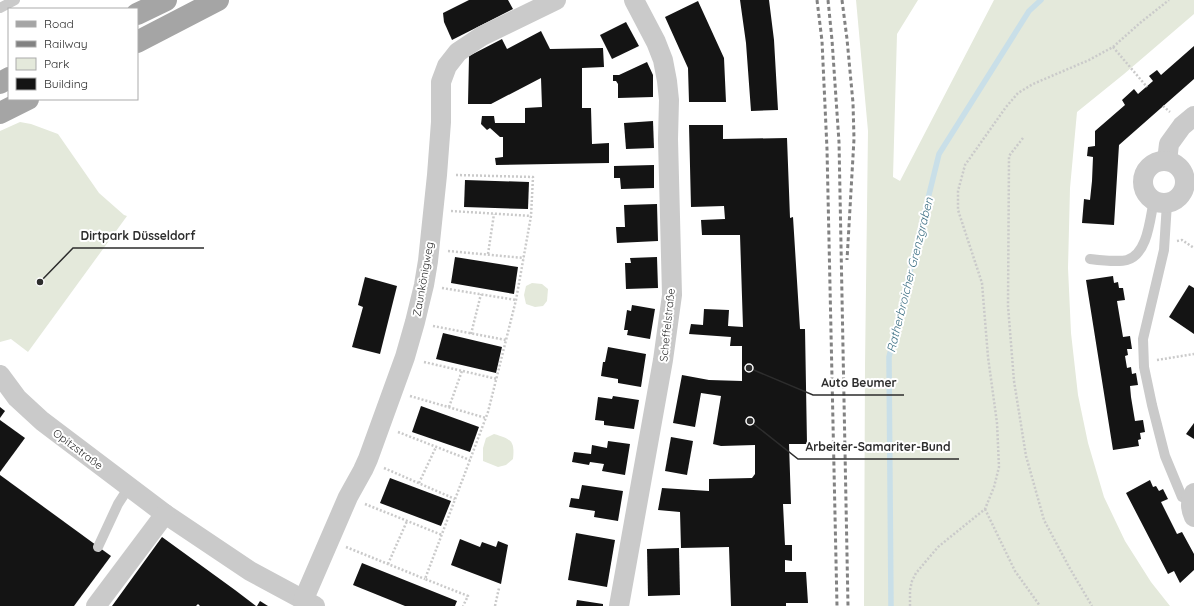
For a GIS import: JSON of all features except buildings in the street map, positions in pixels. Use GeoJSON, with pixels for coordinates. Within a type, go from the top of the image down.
{"type":"FeatureCollection","features":[{"type":"Feature","properties":{"kind":"main road"},"geometry":{"type":"LineString","coordinates":[[138,14],[166,0]]}},
{"type":"Feature","properties":{"kind":"main road"},"geometry":{"type":"LineString","coordinates":[[138,41],[218,0]]}},
{"type":"Feature","properties":{"kind":"main road"},"geometry":{"type":"LineString","coordinates":[[0,113],[26,100]]}},
{"type":"Feature","properties":{"kind":"street","name":"Zaunkönigweg"},"geometry":{"type":"LineString","coordinates":[[309,603],[348,497],[368,459],[406,357],[415,322],[428,261],[441,122],[441,82],[447,66],[458,52],[482,36],[556,0]]}},
{"type":"Feature","properties":{"kind":"street","name":"Scheffelstraße"},"geometry":{"type":"LineString","coordinates":[[619,606],[663,360],[672,295],[668,81],[656,42],[634,0]]}},
{"type":"Feature","properties":{"kind":"street"},"geometry":{"type":"LineString","coordinates":[[1167,162],[1169,144],[1182,126],[1194,116]]}},
{"type":"Feature","properties":{"kind":"street"},"geometry":{"type":"LineString","coordinates":[[1160,162],[1167,162],[1173,163],[1183,171],[1185,186],[1182,194],[1173,201],[1161,202],[1146,192],[1144,184],[1145,175],[1152,165],[1160,162]]}},
{"type":"Feature","properties":{"kind":"street","name":"Opitzstraße"},"geometry":{"type":"LineString","coordinates":[[0,375],[17,398],[42,421],[165,514],[250,571],[309,603]]}},
{"type":"Feature","properties":{"kind":"street"},"geometry":{"type":"LineString","coordinates":[[96,606],[165,514]]}},
{"type":"Feature","properties":{"kind":"lane"},"geometry":{"type":"LineString","coordinates":[[0,8],[15,0]]}},
{"type":"Feature","properties":{"kind":"lane"},"geometry":{"type":"LineString","coordinates":[[1090,259],[1126,260],[1135,257],[1140,252],[1161,202]]}},
{"type":"Feature","properties":{"kind":"lane"},"geometry":{"type":"LineString","coordinates":[[1161,202],[1164,250],[1142,339],[1144,363],[1152,405],[1165,456],[1182,497],[1193,503]]}},
{"type":"Feature","properties":{"kind":"lane"},"geometry":{"type":"LineString","coordinates":[[98,547],[118,504],[129,487]]}},
{"type":"Feature","properties":{"kind":"path"},"geometry":{"type":"LineString","coordinates":[[910,606],[910,590],[912,580],[916,573],[938,547],[985,509],[994,487],[999,467],[997,423],[988,357],[982,283],[958,210],[958,191],[965,165],[1006,107],[1018,93],[1033,84],[1113,48],[1140,23],[1169,0]]}},
{"type":"Feature","properties":{"kind":"path"},"geometry":{"type":"LineString","coordinates":[[1113,48],[1147,87]]}},
{"type":"Feature","properties":{"kind":"path"},"geometry":{"type":"LineString","coordinates":[[1023,138],[1009,156],[1008,306],[1014,381],[1026,456],[1044,520],[1092,606]]}},
{"type":"Feature","properties":{"kind":"path"},"geometry":{"type":"LineString","coordinates":[[425,579],[486,418],[516,300],[531,216],[532,177],[437,175]]}},
{"type":"Feature","properties":{"kind":"path"},"geometry":{"type":"LineString","coordinates":[[449,211],[531,216]]}},
{"type":"Feature","properties":{"kind":"path"},"geometry":{"type":"LineString","coordinates":[[488,254],[494,214]]}},
{"type":"Feature","properties":{"kind":"path"},"geometry":{"type":"LineString","coordinates":[[445,250],[524,258]]}},
{"type":"Feature","properties":{"kind":"path"},"geometry":{"type":"LineString","coordinates":[[447,288],[516,300]]}},
{"type":"Feature","properties":{"kind":"path"},"geometry":{"type":"LineString","coordinates":[[471,334],[481,294]]}},
{"type":"Feature","properties":{"kind":"path"},"geometry":{"type":"LineString","coordinates":[[430,326],[506,340]]}},
{"type":"Feature","properties":{"kind":"path"},"geometry":{"type":"LineString","coordinates":[[1144,363],[1194,354]]}},
{"type":"Feature","properties":{"kind":"path"},"geometry":{"type":"LineString","coordinates":[[421,361],[497,379]]}},
{"type":"Feature","properties":{"kind":"path"},"geometry":{"type":"LineString","coordinates":[[448,407],[462,371]]}},
{"type":"Feature","properties":{"kind":"path"},"geometry":{"type":"LineString","coordinates":[[409,396],[486,418]]}},
{"type":"Feature","properties":{"kind":"path"},"geometry":{"type":"LineString","coordinates":[[400,433],[470,460]]}},
{"type":"Feature","properties":{"kind":"path"},"geometry":{"type":"LineString","coordinates":[[419,483],[436,447]]}},
{"type":"Feature","properties":{"kind":"path"},"geometry":{"type":"LineString","coordinates":[[386,468],[455,499]]}},
{"type":"Feature","properties":{"kind":"path"},"geometry":{"type":"LineString","coordinates":[[365,504],[442,535]]}},
{"type":"Feature","properties":{"kind":"path"},"geometry":{"type":"LineString","coordinates":[[985,509],[1015,571],[1040,606]]}},
{"type":"Feature","properties":{"kind":"path"},"geometry":{"type":"LineString","coordinates":[[388,564],[407,521]]}},
{"type":"Feature","properties":{"kind":"path"},"geometry":{"type":"LineString","coordinates":[[356,551],[468,596],[463,606]]}},
{"type":"Feature","properties":{"kind":"path"},"geometry":{"type":"LineString","coordinates":[[495,606],[499,588]]}},
{"type":"Feature","properties":{"kind":"green space"},"geometry":{"type":"Polygon","coordinates":[[[856,0],[918,0],[897,34],[893,177],[900,181],[994,0],[1194,0],[1194,14],[1077,112],[1070,188],[1068,268],[1071,333],[1078,395],[1088,443],[1104,497],[1125,541],[1151,582],[1170,606],[864,606],[868,131],[856,0]]]}},
{"type":"Feature","properties":{"kind":"green space"},"geometry":{"type":"Polygon","coordinates":[[[20,122],[31,124],[58,134],[99,193],[127,216],[28,352],[11,339],[0,342],[0,131],[20,122]]]}},
{"type":"Feature","properties":{"kind":"green space"},"geometry":{"type":"Polygon","coordinates":[[[532,283],[542,284],[548,289],[547,301],[543,306],[535,307],[526,304],[524,295],[526,286],[532,283]]]}},
{"type":"Feature","properties":{"kind":"green space"},"geometry":{"type":"Polygon","coordinates":[[[494,434],[508,439],[513,448],[513,459],[506,465],[498,467],[483,461],[483,448],[486,438],[494,434]]]}},
{"type":"Feature","properties":{"kind":"waterway","name":"Ratherbroicher Grenzgraben"},"geometry":{"type":"LineString","coordinates":[[891,606],[889,357],[939,154],[1029,11],[1041,0]]}},
{"type":"Feature","properties":{"kind":"railway"},"geometry":{"type":"LineString","coordinates":[[817,0],[822,41],[827,149],[837,606]]}},
{"type":"Feature","properties":{"kind":"railway"},"geometry":{"type":"LineString","coordinates":[[828,0],[839,142],[848,606]]}},
{"type":"Feature","properties":{"kind":"railway"},"geometry":{"type":"LineString","coordinates":[[842,0],[853,103],[854,139],[847,260]]}},
{"type":"Feature","properties":{"kind":"place","name":"Dirtpark Düsseldorf"},"geometry":{"type":"Point","coordinates":[40,282]}},
{"type":"Feature","properties":{"kind":"place","name":"Auto Beumer"},"geometry":{"type":"Point","coordinates":[749,368]}},
{"type":"Feature","properties":{"kind":"place","name":"Arbeiter-Samariter-Bund"},"geometry":{"type":"Point","coordinates":[750,421]}}]}
